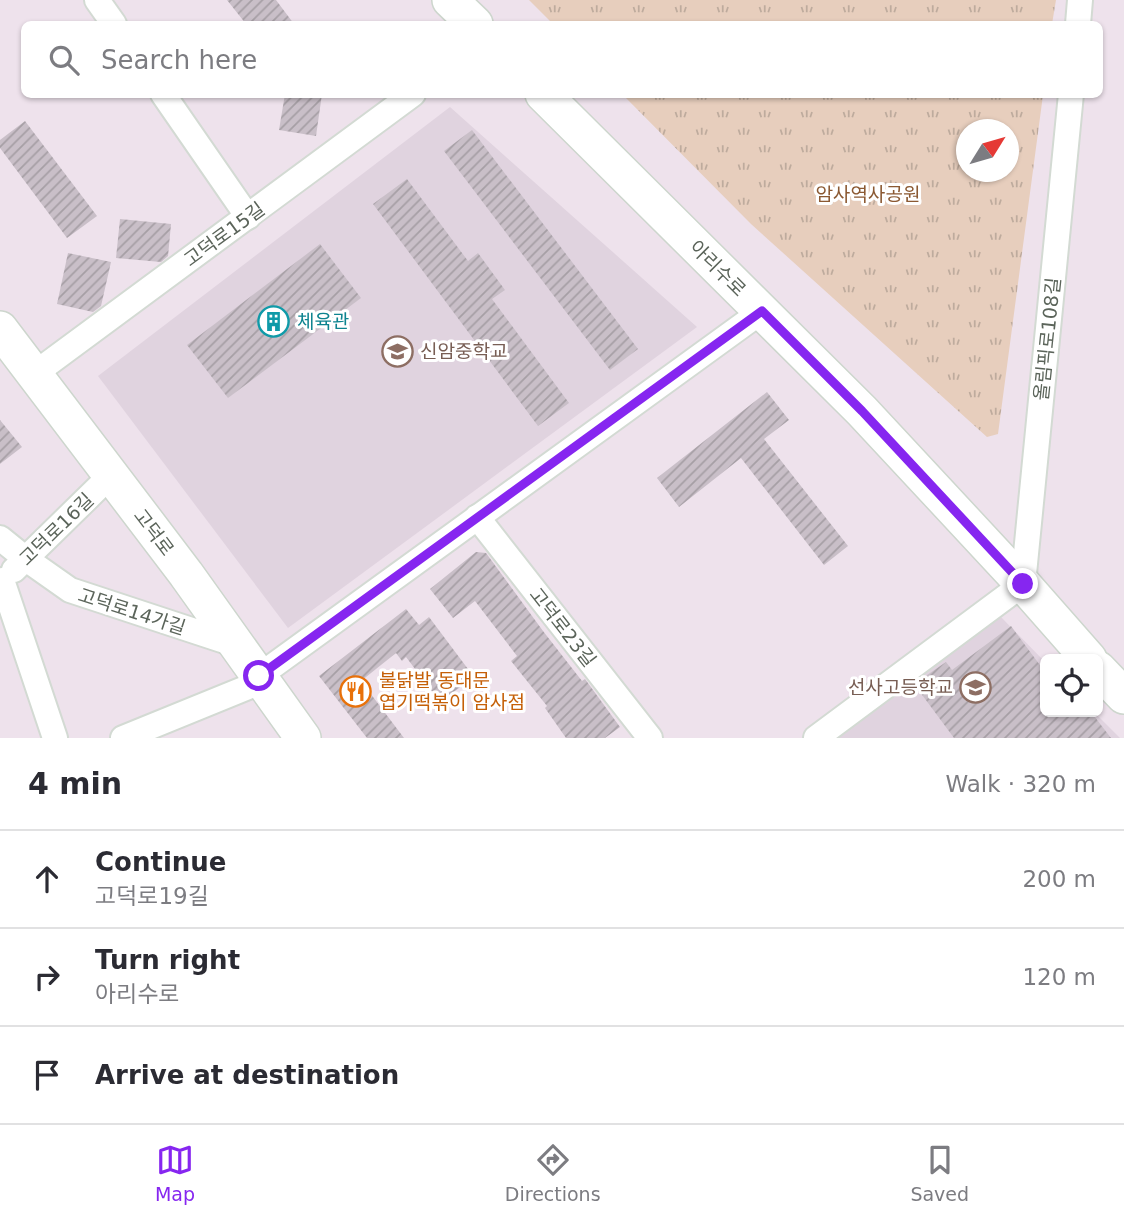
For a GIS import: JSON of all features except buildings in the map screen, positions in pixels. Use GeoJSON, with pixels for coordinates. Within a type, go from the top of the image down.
{"type":"FeatureCollection","features":[{"type":"Feature","properties":{"kind":"street"},"geometry":{"type":"LineString","coordinates":[[97,0],[112,21]]}},
{"type":"Feature","properties":{"kind":"street"},"geometry":{"type":"LineString","coordinates":[[450,0],[472,21]]}},
{"type":"Feature","properties":{"kind":"street"},"geometry":{"type":"LineString","coordinates":[[1078,21],[1080,0]]}},
{"type":"Feature","properties":{"kind":"street"},"geometry":{"type":"LineString","coordinates":[[166,98],[248,217]]}},
{"type":"Feature","properties":{"kind":"street","name":"고덕로15길"},"geometry":{"type":"LineString","coordinates":[[34,374],[408,98]]}},
{"type":"Feature","properties":{"kind":"street","name":"아리수로"},"geometry":{"type":"LineString","coordinates":[[547,98],[862,411],[1085,654]]}},
{"type":"Feature","properties":{"kind":"street","name":"올림픽로108길"},"geometry":{"type":"LineString","coordinates":[[1023,584],[1071,98]]}},
{"type":"Feature","properties":{"kind":"street"},"geometry":{"type":"LineString","coordinates":[[123,738],[261,678],[477,517],[762,311]]}},
{"type":"Feature","properties":{"kind":"street","name":"고덕로"},"geometry":{"type":"LineString","coordinates":[[0,329],[237,645],[303,738]]}},
{"type":"Feature","properties":{"kind":"street","name":"고덕로16길"},"geometry":{"type":"LineString","coordinates":[[1,581],[111,475]]}},
{"type":"Feature","properties":{"kind":"street","name":"고덕로23길"},"geometry":{"type":"LineString","coordinates":[[477,517],[650,738]]}},
{"type":"Feature","properties":{"kind":"street","name":"고덕로14가길"},"geometry":{"type":"LineString","coordinates":[[0,538],[70,590],[237,645]]}},
{"type":"Feature","properties":{"kind":"street"},"geometry":{"type":"LineString","coordinates":[[1,581],[55,738]]}},
{"type":"Feature","properties":{"kind":"street"},"geometry":{"type":"LineString","coordinates":[[816,738],[1023,584]]}},
{"type":"Feature","properties":{"kind":"street"},"geometry":{"type":"LineString","coordinates":[[1103,674],[1124,696]]}},
{"type":"Feature","properties":{"kind":"shaded area","name":"신암중학교"},"geometry":{"type":"Polygon","coordinates":[[[450,107],[697,327],[288,628],[98,376],[450,107]]]}},
{"type":"Feature","properties":{"kind":"shaded area","name":"선사고등학교"},"geometry":{"type":"Polygon","coordinates":[[[1001,617],[1040,657],[1040,717],[1099,717],[1120,738],[838,738],[1001,617]]]}},
{"type":"Feature","properties":{"kind":"green space"},"geometry":{"type":"Polygon","coordinates":[[[529,0],[1056,0],[1052,21],[550,21],[529,0]]]}},
{"type":"Feature","properties":{"kind":"green space","name":"암사역사공원"},"geometry":{"type":"Polygon","coordinates":[[[626,98],[1043,98],[998,434],[987,437],[751,224],[626,98]]]}},
{"type":"Feature","properties":{"kind":"place","name":"체육관"},"geometry":{"type":"Point","coordinates":[274,321]}},
{"type":"Feature","properties":{"kind":"place","name":"신암중학교"},"geometry":{"type":"Point","coordinates":[397,351]}},
{"type":"Feature","properties":{"kind":"place","name":"선사고등학교"},"geometry":{"type":"Point","coordinates":[976,687]}},
{"type":"Feature","properties":{"kind":"place","name":"불닭발 동대문 엽기떡볶이 암사점"},"geometry":{"type":"Point","coordinates":[356,691]}},
{"type":"Feature","properties":{"kind":"route"},"geometry":{"type":"LineString","coordinates":[[259,676],[762,311],[862,411],[1023,584]]}}]}
